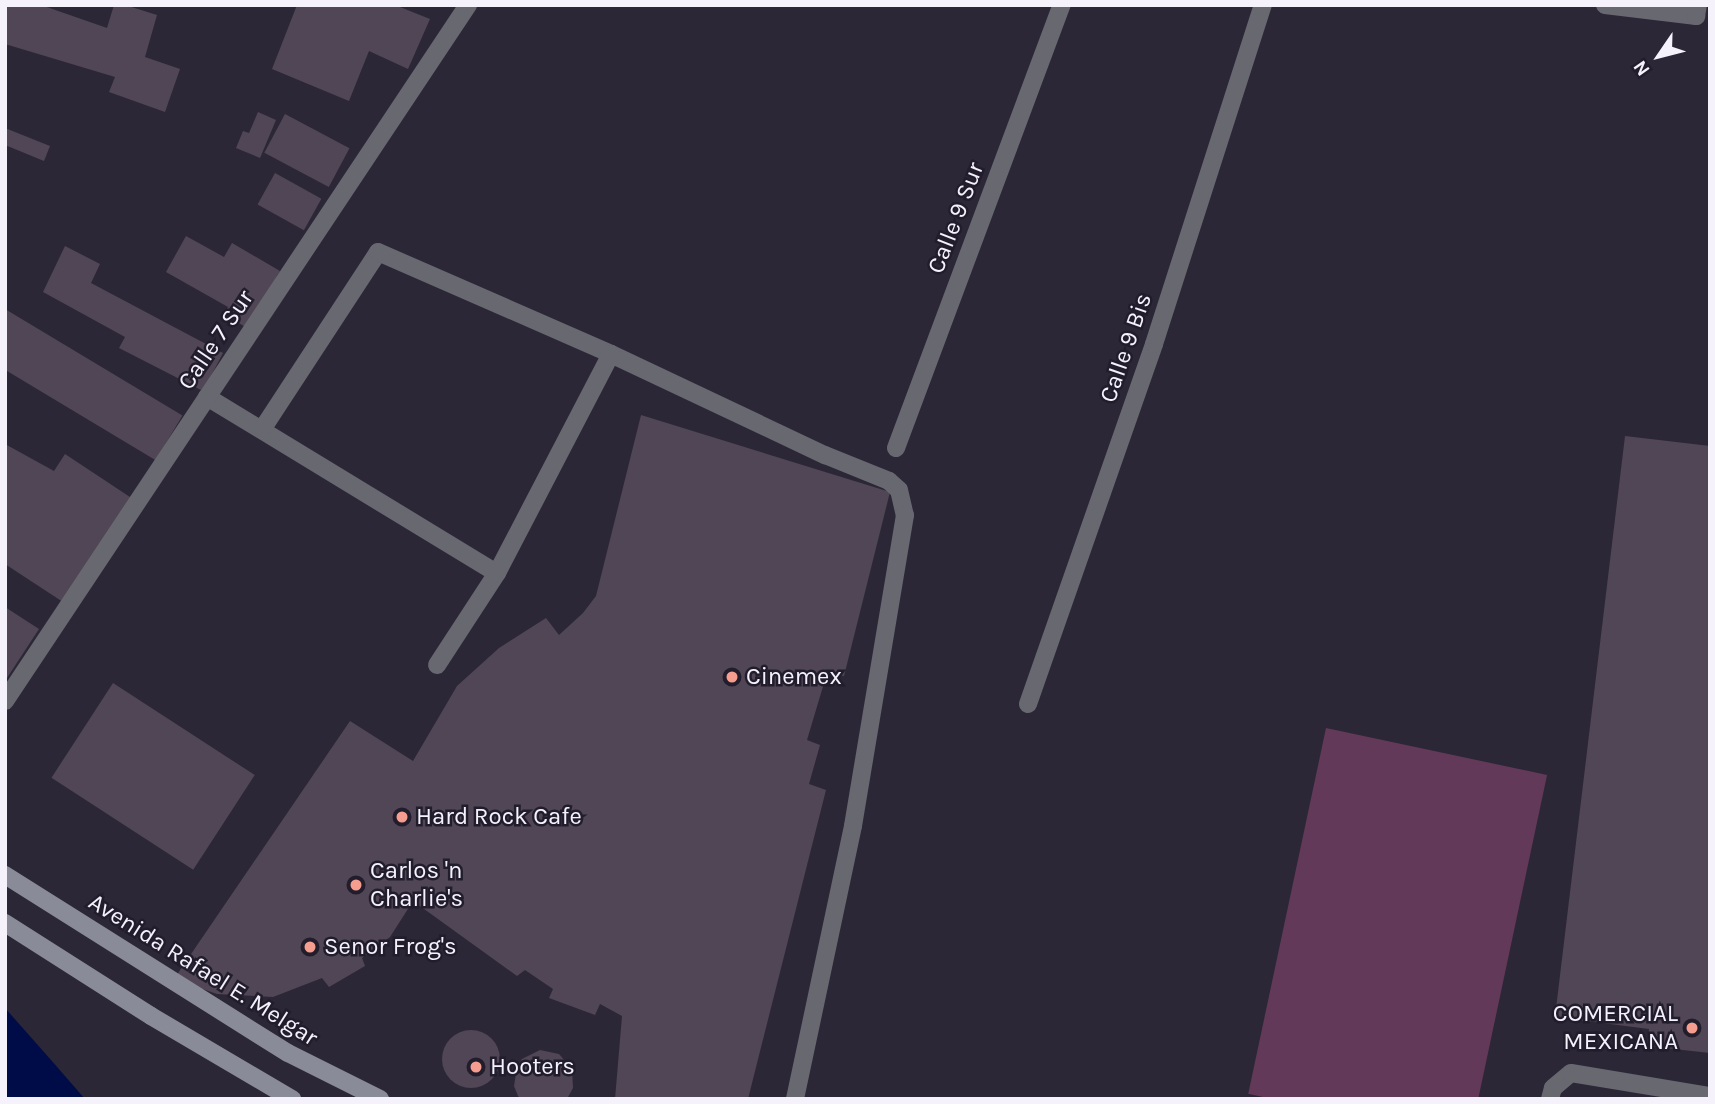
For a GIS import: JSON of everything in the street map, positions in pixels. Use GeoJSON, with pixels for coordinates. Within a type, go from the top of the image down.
{"type":"FeatureCollection","features":[{"type":"Feature","properties":{"kind":"main road","name":"Avenida Rafael E. Melgar"},"geometry":{"type":"LineString","coordinates":[[5,875],[288,1054],[380,1099]]}},
{"type":"Feature","properties":{"kind":"main road"},"geometry":{"type":"LineString","coordinates":[[5,923],[162,1023],[292,1099]]}},
{"type":"Feature","properties":{"kind":"street","name":"Calle 7 Sur"},"geometry":{"type":"LineString","coordinates":[[5,701],[468,5]]}},
{"type":"Feature","properties":{"kind":"street","name":"Calle 9 Sur"},"geometry":{"type":"LineString","coordinates":[[896,448],[1062,5]]}},
{"type":"Feature","properties":{"kind":"street","name":"Calle 9 Bis"},"geometry":{"type":"LineString","coordinates":[[1028,704],[1154,344],[1263,5]]}},
{"type":"Feature","properties":{"kind":"street"},"geometry":{"type":"LineString","coordinates":[[1605,5],[1696,16],[1698,5]]}},
{"type":"Feature","properties":{"kind":"street"},"geometry":{"type":"LineString","coordinates":[[263,428],[378,252],[611,354],[825,455],[889,481],[899,490],[905,515],[853,826],[794,1099]]}},
{"type":"Feature","properties":{"kind":"street"},"geometry":{"type":"LineString","coordinates":[[438,665],[497,573],[611,354]]}},
{"type":"Feature","properties":{"kind":"street"},"geometry":{"type":"LineString","coordinates":[[207,397],[263,428],[497,573]]}},
{"type":"Feature","properties":{"kind":"street"},"geometry":{"type":"LineString","coordinates":[[1550,1099],[1553,1088],[1572,1073],[1710,1097]]}},
{"type":"Feature","properties":{"kind":"shaded area"},"geometry":{"type":"Polygon","coordinates":[[[1326,728],[1547,775],[1478,1099],[1273,1099],[1248,1094],[1326,728]]]}},
{"type":"Feature","properties":{"kind":"shaded area"},"geometry":{"type":"Polygon","coordinates":[[[5,1008],[51,1060],[85,1099],[5,1099],[5,1008]]]}},
{"type":"Feature","properties":{"kind":"building"},"geometry":{"type":"Polygon","coordinates":[[[5,5],[41,5],[107,28],[114,5],[125,5],[157,15],[145,57],[180,69],[165,112],[109,92],[115,77],[5,44],[5,5]]]}},
{"type":"Feature","properties":{"kind":"building"},"geometry":{"type":"Polygon","coordinates":[[[297,5],[395,5],[430,19],[408,69],[369,51],[349,101],[272,69],[297,5]]]}},
{"type":"Feature","properties":{"kind":"building"},"geometry":{"type":"Polygon","coordinates":[[[258,112],[276,120],[260,158],[236,148],[243,131],[249,133],[258,112]]]}},
{"type":"Feature","properties":{"kind":"building"},"geometry":{"type":"Polygon","coordinates":[[[285,114],[349,148],[329,187],[264,153],[285,114]]]}},
{"type":"Feature","properties":{"kind":"building"},"geometry":{"type":"Polygon","coordinates":[[[5,128],[50,146],[44,161],[5,145],[5,128]]]}},
{"type":"Feature","properties":{"kind":"building"},"geometry":{"type":"Polygon","coordinates":[[[275,173],[321,199],[304,230],[258,204],[275,173]]]}},
{"type":"Feature","properties":{"kind":"building"},"geometry":{"type":"Polygon","coordinates":[[[186,236],[224,257],[232,243],[280,271],[247,328],[224,314],[228,307],[166,272],[186,236]]]}},
{"type":"Feature","properties":{"kind":"building"},"geometry":{"type":"Polygon","coordinates":[[[65,246],[100,264],[91,283],[223,353],[203,391],[119,348],[125,337],[43,292],[65,246]]]}},
{"type":"Feature","properties":{"kind":"building"},"geometry":{"type":"Polygon","coordinates":[[[5,309],[182,416],[156,460],[5,370],[5,309]]]}},
{"type":"Feature","properties":{"kind":"building"},"geometry":{"type":"Polygon","coordinates":[[[641,415],[890,492],[844,676],[827,673],[807,740],[820,745],[809,784],[826,790],[748,1099],[615,1099],[622,1016],[600,1004],[595,1015],[549,998],[553,989],[525,970],[517,976],[413,901],[390,937],[362,958],[365,966],[329,987],[322,978],[273,997],[217,994],[174,979],[350,721],[413,761],[457,686],[499,648],[546,618],[559,635],[583,613],[596,596],[641,415]]]}},
{"type":"Feature","properties":{"kind":"building"},"geometry":{"type":"Polygon","coordinates":[[[1625,436],[1710,446],[1710,1053],[1647,1046],[1649,1029],[1555,1017],[1625,436]]]}},
{"type":"Feature","properties":{"kind":"building"},"geometry":{"type":"Polygon","coordinates":[[[5,444],[54,471],[65,454],[133,499],[66,604],[5,564],[5,444]]]}},
{"type":"Feature","properties":{"kind":"building"},"geometry":{"type":"Polygon","coordinates":[[[5,607],[39,629],[5,681],[5,607]]]}},
{"type":"Feature","properties":{"kind":"building"},"geometry":{"type":"Polygon","coordinates":[[[113,683],[255,775],[193,870],[51,778],[113,683]]]}},
{"type":"Feature","properties":{"kind":"building"},"geometry":{"type":"Polygon","coordinates":[[[471,1030],[482,1032],[495,1043],[500,1059],[498,1070],[487,1083],[471,1088],[460,1086],[447,1075],[442,1059],[444,1048],[455,1035],[471,1030]]]}},
{"type":"Feature","properties":{"kind":"building"},"geometry":{"type":"Polygon","coordinates":[[[540,1050],[559,1054],[572,1069],[573,1088],[567,1099],[521,1099],[518,1096],[514,1086],[517,1067],[522,1059],[540,1050]]]}},
{"type":"Feature","properties":{"kind":"place","name":"Cinemex"},"geometry":{"type":"Point","coordinates":[732,677]}},
{"type":"Feature","properties":{"kind":"place","name":"Hard Rock Cafe"},"geometry":{"type":"Point","coordinates":[402,817]}},
{"type":"Feature","properties":{"kind":"place","name":"Carlos 'n Charlie's"},"geometry":{"type":"Point","coordinates":[356,885]}},
{"type":"Feature","properties":{"kind":"place","name":"Senor Frog's"},"geometry":{"type":"Point","coordinates":[310,947]}},
{"type":"Feature","properties":{"kind":"place","name":"COMERCIAL MEXICANA"},"geometry":{"type":"Point","coordinates":[1692,1028]}},
{"type":"Feature","properties":{"kind":"place","name":"Hooters"},"geometry":{"type":"Point","coordinates":[476,1067]}}]}
